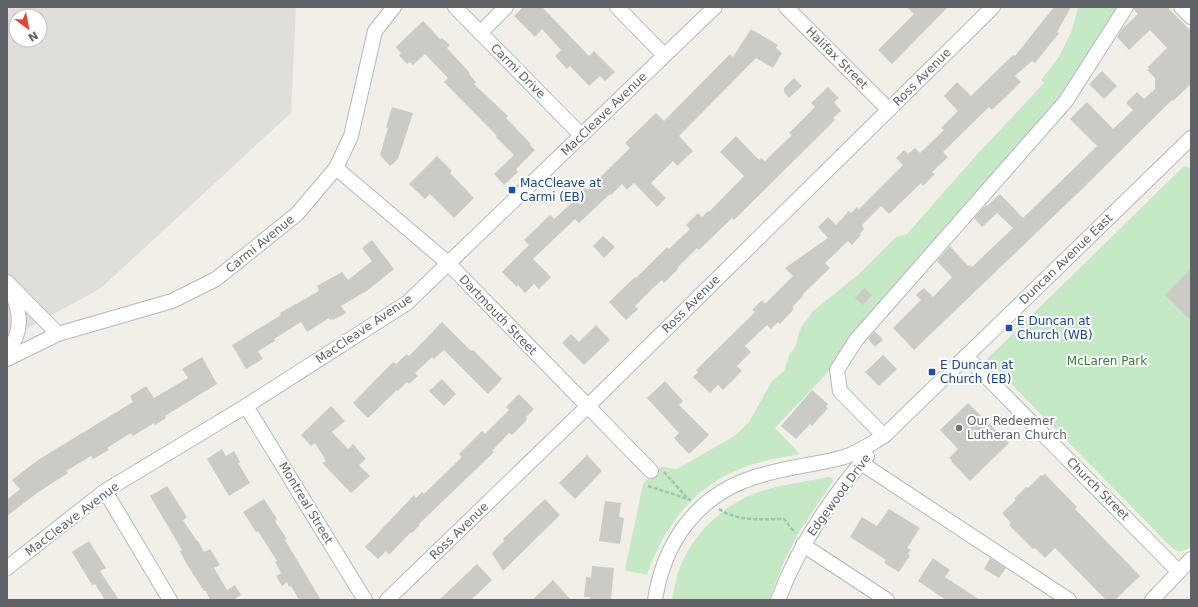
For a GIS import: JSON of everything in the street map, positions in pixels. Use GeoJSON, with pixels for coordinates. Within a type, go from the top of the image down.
{"type":"FeatureCollection","features":[{"type":"Feature","properties":{"kind":"street","name":"Carmi Avenue"},"geometry":{"type":"LineString","coordinates":[[7,359],[58,334],[172,301],[216,278],[297,214],[336,168],[351,136],[375,32],[394,7]]}},
{"type":"Feature","properties":{"kind":"street","name":"Carmi Drive"},"geometry":{"type":"LineString","coordinates":[[455,7],[581,135]]}},
{"type":"Feature","properties":{"kind":"street"},"geometry":{"type":"LineString","coordinates":[[480,33],[506,7]]}},
{"type":"Feature","properties":{"kind":"street"},"geometry":{"type":"LineString","coordinates":[[617,7],[664,55]]}},
{"type":"Feature","properties":{"kind":"street","name":"MacCleave Avenue"},"geometry":{"type":"LineString","coordinates":[[7,568],[105,491],[246,406],[407,303],[715,7]]}},
{"type":"Feature","properties":{"kind":"street","name":"Halifax Street"},"geometry":{"type":"LineString","coordinates":[[786,7],[888,110]]}},
{"type":"Feature","properties":{"kind":"street","name":"Ross Avenue"},"geometry":{"type":"LineString","coordinates":[[387,600],[588,406],[993,7]]}},
{"type":"Feature","properties":{"kind":"street"},"geometry":{"type":"LineString","coordinates":[[884,436],[840,391],[837,370],[856,340],[1066,101],[1126,7]]}},
{"type":"Feature","properties":{"kind":"street"},"geometry":{"type":"LineString","coordinates":[[1181,7],[1191,17]]}},
{"type":"Feature","properties":{"kind":"street","name":"Duncan Avenue East"},"geometry":{"type":"LineString","coordinates":[[655,600],[661,572],[669,551],[692,518],[709,501],[754,477],[842,458],[857,452],[884,436],[1189,144]]}},
{"type":"Feature","properties":{"kind":"street","name":"Dartmouth Street"},"geometry":{"type":"LineString","coordinates":[[336,168],[448,263],[588,406],[656,469]]}},
{"type":"Feature","properties":{"kind":"street"},"geometry":{"type":"LineString","coordinates":[[8,283],[58,334]]}},
{"type":"Feature","properties":{"kind":"street"},"geometry":{"type":"LineString","coordinates":[[7,352],[18,330],[20,320],[18,308],[8,283]]}},
{"type":"Feature","properties":{"kind":"street","name":"Church Street"},"geometry":{"type":"LineString","coordinates":[[966,356],[1178,571]]}},
{"type":"Feature","properties":{"kind":"street","name":"Montreal Street"},"geometry":{"type":"LineString","coordinates":[[246,406],[365,600]]}},
{"type":"Feature","properties":{"kind":"street","name":"Edgewood Drive"},"geometry":{"type":"LineString","coordinates":[[778,600],[803,545],[823,513],[861,463],[884,436]]}},
{"type":"Feature","properties":{"kind":"street"},"geometry":{"type":"LineString","coordinates":[[861,463],[1069,600]]}},
{"type":"Feature","properties":{"kind":"street"},"geometry":{"type":"LineString","coordinates":[[105,491],[170,600]]}},
{"type":"Feature","properties":{"kind":"street"},"geometry":{"type":"LineString","coordinates":[[803,545],[887,600]]}},
{"type":"Feature","properties":{"kind":"street"},"geometry":{"type":"LineString","coordinates":[[1152,600],[1191,559]]}},
{"type":"Feature","properties":{"kind":"path"},"geometry":{"type":"LineString","coordinates":[[656,469],[689,500]]}},
{"type":"Feature","properties":{"kind":"shaded area"},"geometry":{"type":"Polygon","coordinates":[[[7,7],[296,7],[291,113],[101,288],[7,340],[7,7]]]}},
{"type":"Feature","properties":{"kind":"green space"},"geometry":{"type":"Polygon","coordinates":[[[1078,7],[1121,7],[1062,98],[855,330],[827,373],[775,428],[800,454],[750,465],[719,479],[692,500],[680,513],[661,542],[647,575],[625,570],[643,484],[661,467],[677,469],[736,435],[749,422],[772,381],[784,371],[790,353],[795,348],[801,328],[812,312],[859,274],[896,237],[907,234],[973,159],[1044,83],[1041,80],[1059,57],[1072,30],[1078,7]]]}},
{"type":"Feature","properties":{"kind":"green space","name":"McLaren Park"},"geometry":{"type":"Polygon","coordinates":[[[1184,166],[1191,168],[1191,546],[1184,551],[1180,551],[1172,548],[987,359],[1184,166]]]}},
{"type":"Feature","properties":{"kind":"green space"},"geometry":{"type":"Polygon","coordinates":[[[829,477],[832,478],[833,481],[799,532],[784,561],[769,600],[672,600],[677,575],[685,556],[692,544],[708,524],[718,515],[751,495],[780,486],[829,477]]]}},
{"type":"Feature","properties":{"kind":"building"},"geometry":{"type":"Polygon","coordinates":[[[523,7],[542,7],[589,56],[594,51],[615,72],[605,81],[600,76],[589,86],[570,66],[567,69],[555,56],[561,50],[542,29],[535,37],[514,16],[523,7]]]}},
{"type":"Feature","properties":{"kind":"building"},"geometry":{"type":"Polygon","coordinates":[[[907,7],[948,7],[892,64],[878,50],[914,14],[907,7]]]}},
{"type":"Feature","properties":{"kind":"building"},"geometry":{"type":"Polygon","coordinates":[[[1054,7],[1071,7],[1057,32],[1059,33],[1035,63],[1032,61],[1015,76],[1021,82],[992,110],[989,107],[943,152],[948,157],[932,172],[935,174],[923,186],[921,183],[889,214],[881,206],[862,225],[864,229],[860,234],[861,235],[852,245],[848,241],[825,263],[830,268],[802,295],[803,296],[792,307],[794,309],[780,324],[778,322],[771,329],[767,325],[745,346],[751,352],[737,366],[742,371],[723,390],[718,385],[710,393],[693,377],[698,372],[696,370],[755,312],[752,310],[762,300],[765,304],[793,276],[785,268],[828,238],[818,227],[828,217],[836,225],[849,211],[851,213],[857,207],[859,209],[903,165],[896,158],[904,150],[908,154],[915,148],[920,153],[944,130],[941,128],[958,111],[944,96],[957,82],[971,96],[1013,55],[1015,56],[1054,7]]]}},
{"type":"Feature","properties":{"kind":"building"},"geometry":{"type":"Polygon","coordinates":[[[1134,7],[1167,7],[1191,31],[1191,84],[1173,101],[1172,100],[1080,191],[914,350],[893,328],[921,300],[916,295],[924,288],[933,297],[952,277],[937,261],[950,246],[968,266],[969,265],[972,267],[1013,228],[997,213],[982,227],[974,218],[986,205],[987,206],[1000,194],[1023,218],[1097,146],[1070,119],[1087,102],[1113,129],[1133,110],[1126,103],[1137,92],[1144,99],[1155,89],[1155,78],[1147,70],[1149,69],[1148,67],[1167,48],[1150,30],[1129,50],[1117,37],[1122,29],[1138,14],[1134,10],[1134,7]]]}},
{"type":"Feature","properties":{"kind":"building"},"geometry":{"type":"Polygon","coordinates":[[[423,21],[440,39],[442,38],[450,45],[447,48],[470,73],[469,74],[476,82],[474,84],[508,116],[506,118],[535,150],[516,169],[518,172],[504,185],[494,174],[514,155],[444,82],[448,78],[425,54],[413,65],[410,62],[407,64],[399,55],[401,53],[396,47],[423,21]]]}},
{"type":"Feature","properties":{"kind":"building"},"geometry":{"type":"Polygon","coordinates":[[[751,29],[778,45],[776,48],[782,53],[773,68],[756,58],[679,136],[693,151],[677,166],[673,161],[651,183],[666,198],[657,207],[634,183],[627,190],[622,184],[579,223],[575,219],[533,259],[551,277],[539,289],[534,284],[525,293],[518,285],[517,287],[502,272],[529,245],[524,240],[550,215],[554,219],[575,200],[573,198],[585,187],[587,190],[630,148],[625,143],[656,113],[664,121],[730,54],[733,57],[751,29]]]}},
{"type":"Feature","properties":{"kind":"building"},"geometry":{"type":"Polygon","coordinates":[[[1102,71],[1117,86],[1104,99],[1089,84],[1102,71]]]}},
{"type":"Feature","properties":{"kind":"building"},"geometry":{"type":"Polygon","coordinates":[[[794,78],[802,86],[789,98],[784,92],[784,88],[794,78]]]}},
{"type":"Feature","properties":{"kind":"building"},"geometry":{"type":"Polygon","coordinates":[[[828,87],[839,98],[834,102],[841,111],[833,118],[835,120],[734,220],[732,218],[699,250],[697,248],[664,283],[662,280],[651,290],[635,306],[638,309],[626,320],[609,302],[667,247],[669,249],[690,229],[686,225],[698,213],[702,217],[708,211],[709,212],[744,176],[720,152],[736,136],[759,160],[761,158],[765,161],[792,135],[789,133],[815,107],[811,103],[828,87]]]}},
{"type":"Feature","properties":{"kind":"building"},"geometry":{"type":"Polygon","coordinates":[[[392,107],[413,113],[398,159],[390,166],[380,155],[388,128],[386,128],[392,107]]]}},
{"type":"Feature","properties":{"kind":"building"},"geometry":{"type":"Polygon","coordinates":[[[437,156],[452,171],[450,173],[474,198],[454,218],[430,194],[425,199],[409,184],[437,156]]]}},
{"type":"Feature","properties":{"kind":"building"},"geometry":{"type":"Polygon","coordinates":[[[603,236],[615,247],[604,258],[593,246],[603,236]]]}},
{"type":"Feature","properties":{"kind":"building"},"geometry":{"type":"Polygon","coordinates":[[[372,240],[394,269],[368,290],[341,306],[346,313],[333,320],[330,320],[329,318],[307,332],[301,322],[274,339],[275,341],[258,351],[263,359],[246,369],[232,345],[281,315],[280,313],[319,291],[317,286],[342,272],[348,280],[372,261],[362,248],[372,240]]]}},
{"type":"Feature","properties":{"kind":"building"},"geometry":{"type":"Polygon","coordinates":[[[1191,269],[1191,321],[1165,295],[1191,269]]]}},
{"type":"Feature","properties":{"kind":"building"},"geometry":{"type":"Polygon","coordinates":[[[864,288],[872,295],[863,305],[855,298],[864,288]]]}},
{"type":"Feature","properties":{"kind":"building"},"geometry":{"type":"Polygon","coordinates":[[[442,322],[502,379],[488,394],[444,350],[434,359],[432,357],[415,373],[418,376],[409,384],[407,382],[398,391],[397,390],[368,418],[353,403],[393,362],[396,364],[407,354],[409,356],[442,322]]]}},
{"type":"Feature","properties":{"kind":"building"},"geometry":{"type":"Polygon","coordinates":[[[596,325],[610,340],[584,365],[562,343],[571,334],[579,342],[596,325]]]}},
{"type":"Feature","properties":{"kind":"building"},"geometry":{"type":"Polygon","coordinates":[[[875,331],[883,340],[875,347],[868,339],[875,331]]]}},
{"type":"Feature","properties":{"kind":"building"},"geometry":{"type":"Polygon","coordinates":[[[883,355],[897,369],[879,386],[865,372],[883,355]]]}},
{"type":"Feature","properties":{"kind":"building"},"geometry":{"type":"Polygon","coordinates":[[[202,357],[217,384],[165,416],[166,418],[155,425],[154,423],[133,436],[131,433],[107,448],[109,450],[93,459],[91,456],[66,471],[68,473],[37,493],[7,516],[7,500],[20,489],[12,480],[38,460],[133,402],[130,396],[146,386],[154,398],[188,378],[182,369],[202,357]]]}},
{"type":"Feature","properties":{"kind":"building"},"geometry":{"type":"Polygon","coordinates":[[[442,379],[456,394],[444,406],[429,391],[442,379]]]}},
{"type":"Feature","properties":{"kind":"building"},"geometry":{"type":"Polygon","coordinates":[[[665,381],[683,401],[679,405],[709,435],[689,454],[674,438],[679,433],[647,398],[665,381]]]}},
{"type":"Feature","properties":{"kind":"building"},"geometry":{"type":"Polygon","coordinates":[[[812,390],[828,404],[826,407],[828,408],[812,426],[810,424],[796,439],[781,426],[812,390]]]}},
{"type":"Feature","properties":{"kind":"building"},"geometry":{"type":"Polygon","coordinates":[[[519,394],[534,409],[526,417],[527,419],[525,422],[512,435],[509,433],[492,451],[494,452],[389,555],[386,551],[378,559],[365,547],[414,495],[416,498],[422,492],[424,494],[462,457],[459,454],[482,431],[485,434],[509,410],[506,407],[519,394]]]}},
{"type":"Feature","properties":{"kind":"building"},"geometry":{"type":"Polygon","coordinates":[[[968,403],[1009,443],[970,481],[949,458],[958,449],[940,430],[968,403]]]}},
{"type":"Feature","properties":{"kind":"building"},"geometry":{"type":"Polygon","coordinates":[[[331,406],[345,421],[332,432],[348,449],[353,444],[366,459],[359,465],[370,476],[351,493],[322,463],[326,461],[315,443],[311,446],[301,435],[331,406]]]}},
{"type":"Feature","properties":{"kind":"building"},"geometry":{"type":"Polygon","coordinates":[[[222,449],[226,456],[234,451],[240,462],[238,463],[250,483],[229,496],[207,459],[222,449]]]}},
{"type":"Feature","properties":{"kind":"building"},"geometry":{"type":"Polygon","coordinates":[[[587,455],[602,471],[575,499],[559,483],[587,455]]]}},
{"type":"Feature","properties":{"kind":"building"},"geometry":{"type":"Polygon","coordinates":[[[1045,474],[1077,507],[1075,509],[1140,576],[1115,600],[1106,600],[1055,548],[1045,558],[1035,548],[1033,549],[1009,525],[1011,523],[1002,513],[1016,500],[1014,499],[1026,487],[1028,488],[1041,475],[1043,476],[1045,474]]]}},
{"type":"Feature","properties":{"kind":"building"},"geometry":{"type":"Polygon","coordinates":[[[167,486],[187,517],[183,520],[204,552],[210,549],[220,565],[214,568],[227,590],[235,585],[241,595],[233,600],[210,600],[206,591],[204,591],[186,563],[180,551],[182,550],[150,496],[167,486]]]}},
{"type":"Feature","properties":{"kind":"building"},"geometry":{"type":"Polygon","coordinates":[[[264,499],[277,519],[275,521],[287,539],[285,540],[321,600],[299,600],[291,586],[289,587],[287,582],[282,586],[276,576],[281,573],[275,562],[277,561],[258,531],[256,532],[243,512],[264,499]]]}},
{"type":"Feature","properties":{"kind":"building"},"geometry":{"type":"Polygon","coordinates":[[[545,499],[560,515],[503,571],[492,553],[504,541],[503,539],[545,499]]]}},
{"type":"Feature","properties":{"kind":"building"},"geometry":{"type":"Polygon","coordinates":[[[605,501],[621,503],[619,517],[624,518],[620,544],[599,541],[605,501]]]}},
{"type":"Feature","properties":{"kind":"building"},"geometry":{"type":"Polygon","coordinates":[[[889,509],[920,528],[907,548],[911,550],[908,554],[910,555],[899,572],[884,563],[886,560],[850,537],[862,517],[877,526],[889,509]]]}},
{"type":"Feature","properties":{"kind":"building"},"geometry":{"type":"Polygon","coordinates":[[[89,541],[106,568],[100,571],[119,600],[105,600],[95,584],[92,585],[72,552],[89,541]]]}},
{"type":"Feature","properties":{"kind":"building"},"geometry":{"type":"Polygon","coordinates":[[[933,558],[950,570],[945,577],[980,600],[946,600],[918,581],[933,558]]]}},
{"type":"Feature","properties":{"kind":"building"},"geometry":{"type":"Polygon","coordinates":[[[990,558],[1006,568],[999,578],[984,569],[990,558]]]}},
{"type":"Feature","properties":{"kind":"building"},"geometry":{"type":"Polygon","coordinates":[[[477,564],[492,580],[471,600],[439,600],[477,564]]]}},
{"type":"Feature","properties":{"kind":"building"},"geometry":{"type":"Polygon","coordinates":[[[592,566],[614,568],[611,600],[590,600],[590,597],[584,597],[586,577],[591,578],[592,566]]]}},
{"type":"Feature","properties":{"kind":"building"},"geometry":{"type":"Polygon","coordinates":[[[553,580],[571,600],[532,600],[553,580]]]}},
{"type":"Feature","properties":{"kind":"place","name":"MacCleave at Carmi (EB)"},"geometry":{"type":"Point","coordinates":[512,190]}},
{"type":"Feature","properties":{"kind":"place","name":"E Duncan at Church (WB)"},"geometry":{"type":"Point","coordinates":[1009,328]}},
{"type":"Feature","properties":{"kind":"place","name":"E Duncan at Church (EB)"},"geometry":{"type":"Point","coordinates":[932,372]}},
{"type":"Feature","properties":{"kind":"place","name":"Our Redeemer Lutheran Church"},"geometry":{"type":"Point","coordinates":[959,428]}}]}
